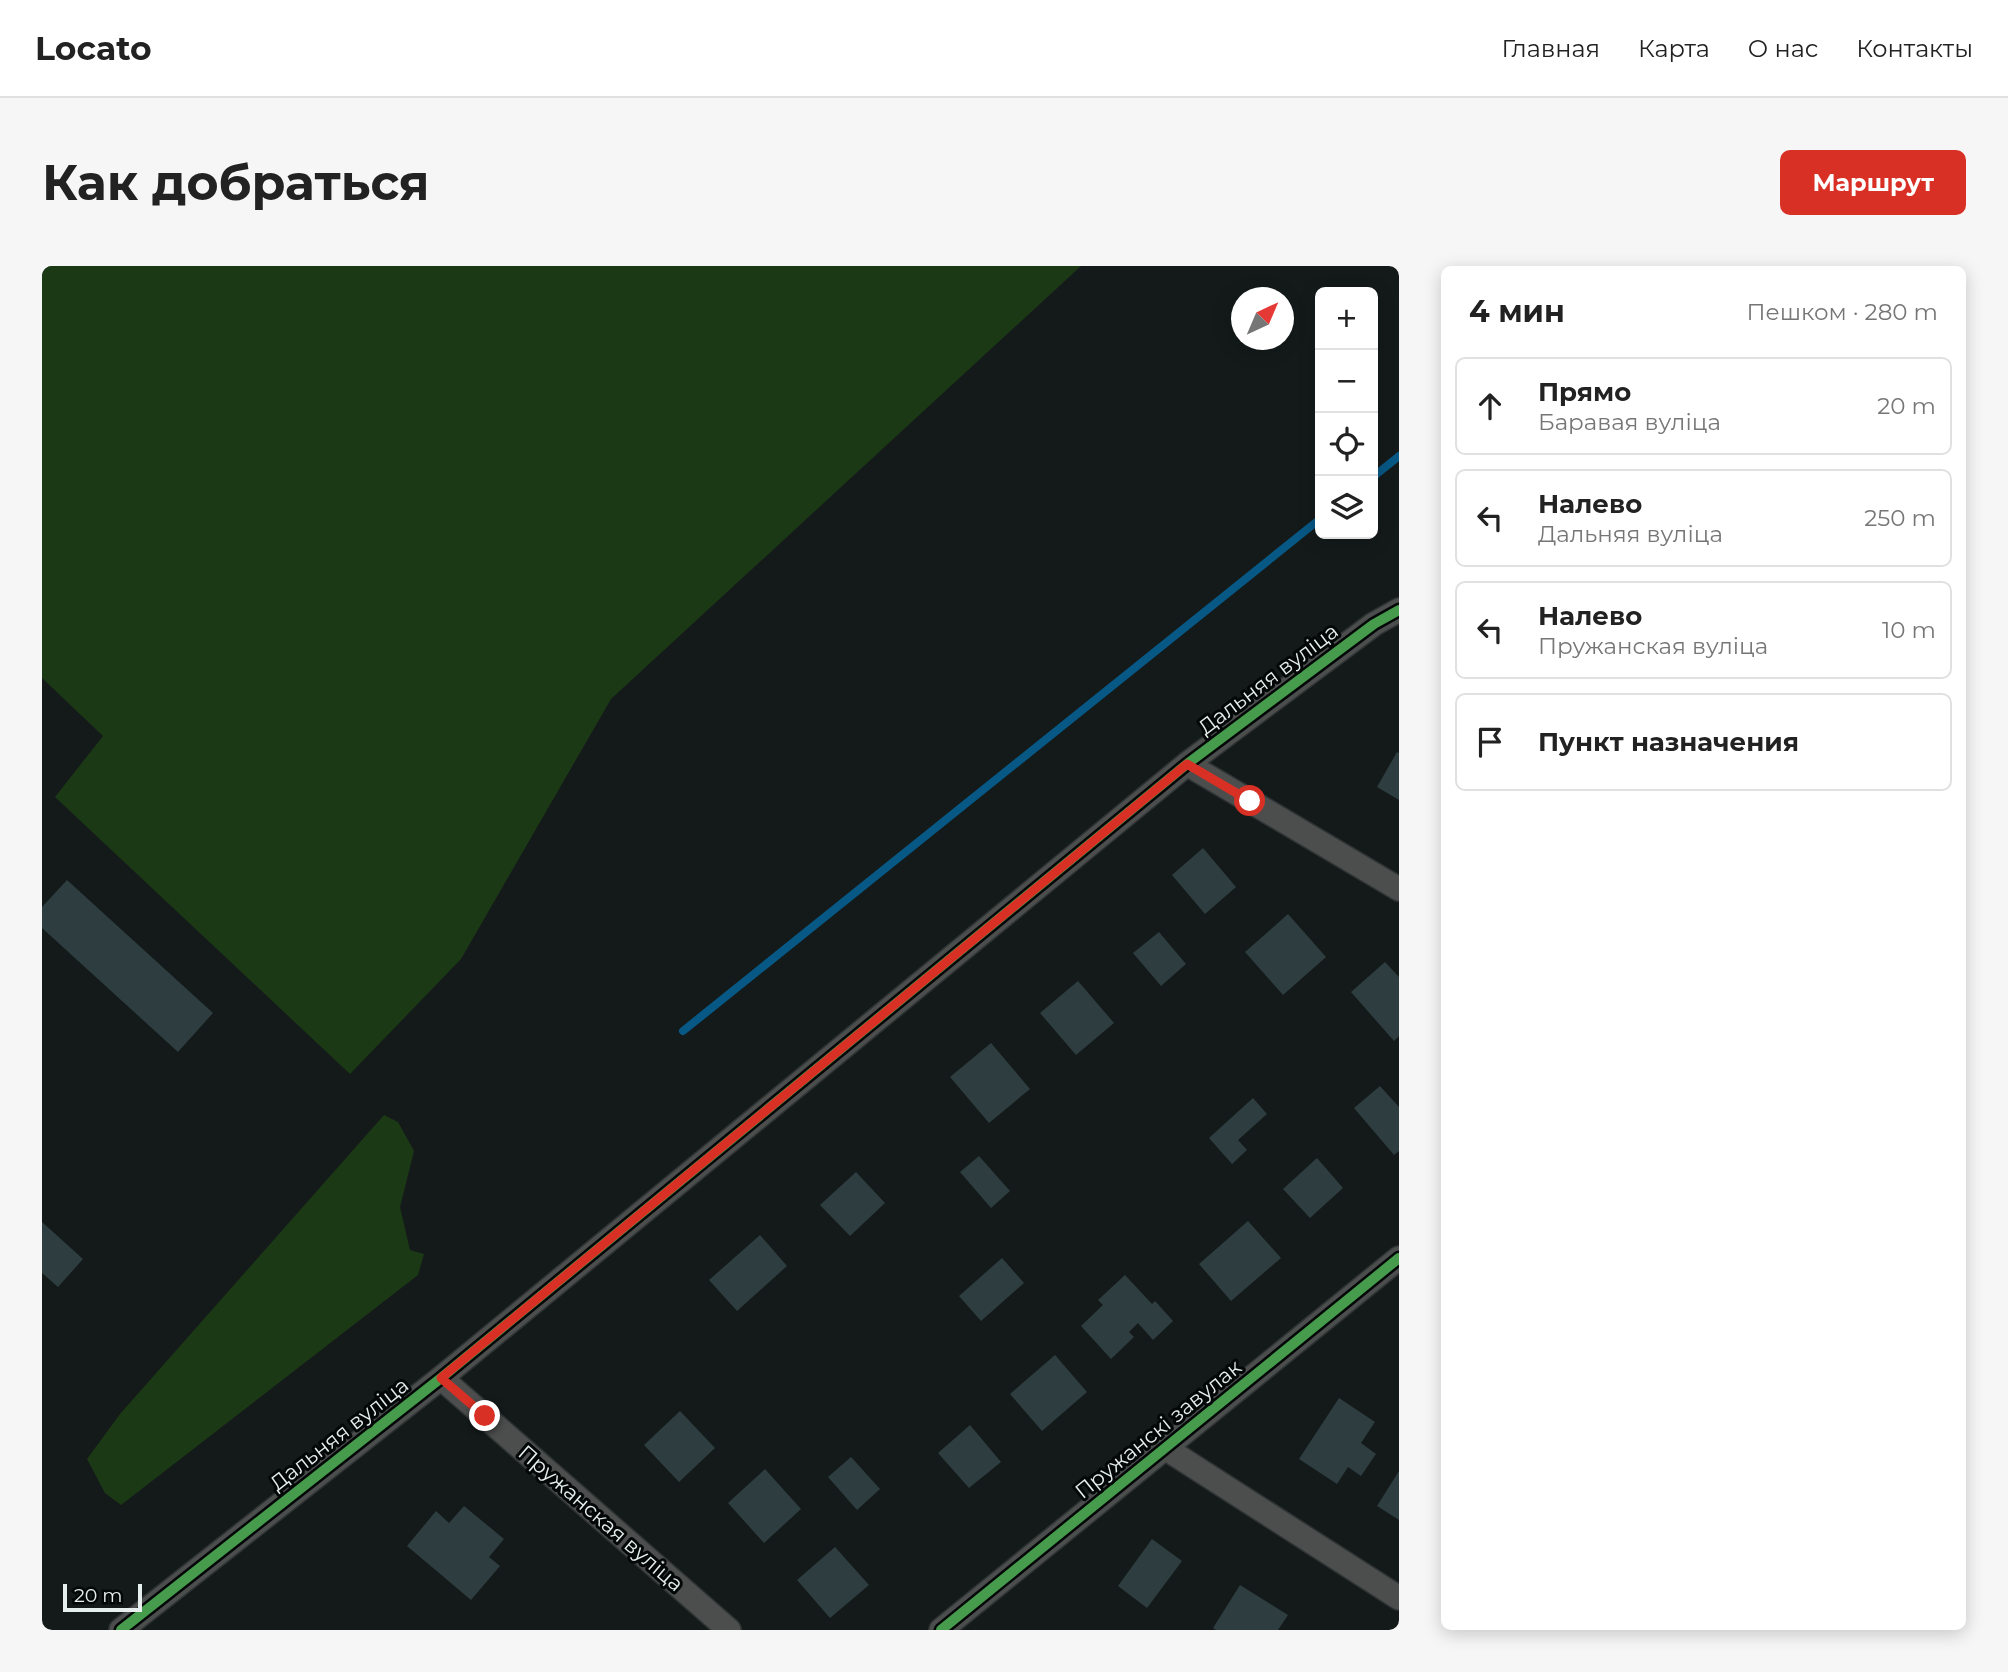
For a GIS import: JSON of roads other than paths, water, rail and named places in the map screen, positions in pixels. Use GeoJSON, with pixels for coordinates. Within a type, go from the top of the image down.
{"type":"FeatureCollection","features":[{"type":"Feature","properties":{"kind":"street","name":"Дальняя вуліца"},"geometry":{"type":"LineString","coordinates":[[121,1630],[441,1378],[1187,764],[1374,624],[1399,610]]}},
{"type":"Feature","properties":{"kind":"street"},"geometry":{"type":"LineString","coordinates":[[1187,764],[1399,889]]}},
{"type":"Feature","properties":{"kind":"street","name":"Пружанскі завулак"},"geometry":{"type":"LineString","coordinates":[[941,1630],[1399,1258]]}},
{"type":"Feature","properties":{"kind":"street","name":"Пружанская вуліца"},"geometry":{"type":"LineString","coordinates":[[441,1378],[729,1630]]}},
{"type":"Feature","properties":{"kind":"street"},"geometry":{"type":"LineString","coordinates":[[1165,1448],[1399,1598]]}},
{"type":"Feature","properties":{"kind":"waterway"},"geometry":{"type":"LineString","coordinates":[[1374,476],[1399,456]]}},
{"type":"Feature","properties":{"kind":"waterway"},"geometry":{"type":"LineString","coordinates":[[683,1031],[1315,523]]}}]}
